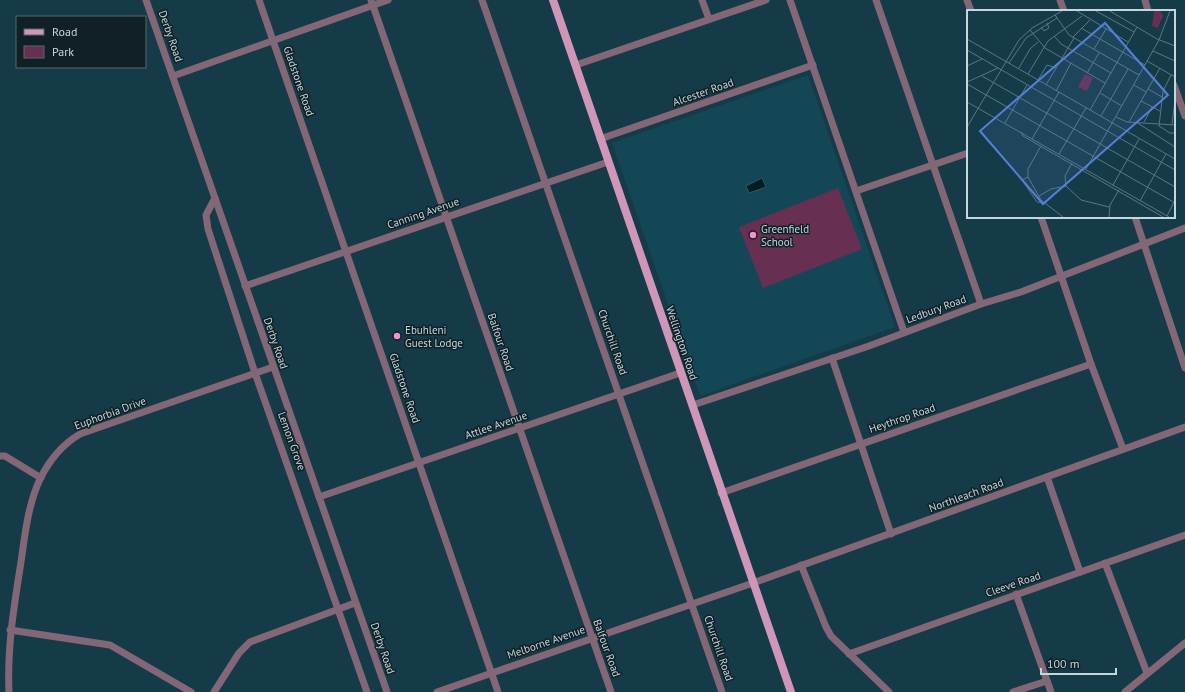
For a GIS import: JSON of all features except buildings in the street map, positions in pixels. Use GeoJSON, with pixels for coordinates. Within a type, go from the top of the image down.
{"type":"FeatureCollection","features":[{"type":"Feature","properties":{"kind":"main road","name":"Wellington Road"},"geometry":{"type":"LineString","coordinates":[[553,0],[721,493],[791,692]]}},
{"type":"Feature","properties":{"kind":"street","name":"Derby Road"},"geometry":{"type":"LineString","coordinates":[[146,0],[387,692]]}},
{"type":"Feature","properties":{"kind":"street","name":"Gladstone Road"},"geometry":{"type":"LineString","coordinates":[[259,0],[498,692]]}},
{"type":"Feature","properties":{"kind":"street"},"geometry":{"type":"LineString","coordinates":[[173,76],[274,41],[372,3],[388,0]]}},
{"type":"Feature","properties":{"kind":"street","name":"Churchill Road"},"geometry":{"type":"LineString","coordinates":[[482,0],[722,692]]}},
{"type":"Feature","properties":{"kind":"street"},"geometry":{"type":"LineString","coordinates":[[702,0],[710,19]]}},
{"type":"Feature","properties":{"kind":"street"},"geometry":{"type":"LineString","coordinates":[[576,65],[766,0]]}},
{"type":"Feature","properties":{"kind":"street"},"geometry":{"type":"LineString","coordinates":[[790,0],[904,332]]}},
{"type":"Feature","properties":{"kind":"street"},"geometry":{"type":"LineString","coordinates":[[876,0],[981,304]]}},
{"type":"Feature","properties":{"kind":"street"},"geometry":{"type":"LineString","coordinates":[[967,0],[971,10]]}},
{"type":"Feature","properties":{"kind":"street"},"geometry":{"type":"LineString","coordinates":[[1060,0],[1064,10]]}},
{"type":"Feature","properties":{"kind":"street"},"geometry":{"type":"LineString","coordinates":[[1144,0],[1148,10]]}},
{"type":"Feature","properties":{"kind":"street","name":"Balfour Road"},"geometry":{"type":"LineString","coordinates":[[372,3],[611,692]]}},
{"type":"Feature","properties":{"kind":"street","name":"Alcester Road"},"geometry":{"type":"LineString","coordinates":[[600,139],[813,65]]}},
{"type":"Feature","properties":{"kind":"street"},"geometry":{"type":"LineString","coordinates":[[1175,87],[1185,116]]}},
{"type":"Feature","properties":{"kind":"street"},"geometry":{"type":"LineString","coordinates":[[856,190],[967,153]]}},
{"type":"Feature","properties":{"kind":"street","name":"Canning Avenue"},"geometry":{"type":"LineString","coordinates":[[245,286],[608,162]]}},
{"type":"Feature","properties":{"kind":"street","name":"Lemon Grove"},"geometry":{"type":"LineString","coordinates":[[215,198],[206,215],[208,229],[255,373],[367,692]]}},
{"type":"Feature","properties":{"kind":"street"},"geometry":{"type":"LineString","coordinates":[[1041,218],[1091,364],[1124,449]]}},
{"type":"Feature","properties":{"kind":"street"},"geometry":{"type":"LineString","coordinates":[[1135,218],[1185,368]]}},
{"type":"Feature","properties":{"kind":"street","name":"Ledbury Road"},"geometry":{"type":"LineString","coordinates":[[692,405],[832,358],[1061,276],[1185,228]]}},
{"type":"Feature","properties":{"kind":"street"},"geometry":{"type":"LineString","coordinates":[[832,358],[891,534]]}},
{"type":"Feature","properties":{"kind":"street","name":"Heythrop Road"},"geometry":{"type":"LineString","coordinates":[[721,493],[1091,364]]}},
{"type":"Feature","properties":{"kind":"street","name":"Euphorbia Drive"},"geometry":{"type":"LineString","coordinates":[[9,690],[8,661],[10,630],[29,512],[41,478],[61,449],[70,440],[80,434],[273,367]]}},
{"type":"Feature","properties":{"kind":"street","name":"Attlee Avenue"},"geometry":{"type":"LineString","coordinates":[[319,497],[680,373]]}},
{"type":"Feature","properties":{"kind":"street","name":"Northleach Road"},"geometry":{"type":"LineString","coordinates":[[753,583],[1185,426]]}},
{"type":"Feature","properties":{"kind":"street"},"geometry":{"type":"LineString","coordinates":[[0,456],[5,456],[41,478]]}},
{"type":"Feature","properties":{"kind":"street"},"geometry":{"type":"LineString","coordinates":[[1048,477],[1080,572]]}},
{"type":"Feature","properties":{"kind":"street","name":"Cleeve Road"},"geometry":{"type":"LineString","coordinates":[[849,654],[1185,535]]}},
{"type":"Feature","properties":{"kind":"street"},"geometry":{"type":"LineString","coordinates":[[1105,563],[1147,673]]}},
{"type":"Feature","properties":{"kind":"street"},"geometry":{"type":"LineString","coordinates":[[801,565],[826,628],[836,642],[888,692]]}},
{"type":"Feature","properties":{"kind":"street","name":"Melborne Avenue"},"geometry":{"type":"LineString","coordinates":[[437,692],[753,583]]}},
{"type":"Feature","properties":{"kind":"street"},"geometry":{"type":"LineString","coordinates":[[1016,594],[1051,692]]}},
{"type":"Feature","properties":{"kind":"street"},"geometry":{"type":"LineString","coordinates":[[214,692],[239,654],[250,642],[356,603]]}},
{"type":"Feature","properties":{"kind":"street"},"geometry":{"type":"LineString","coordinates":[[10,630],[110,645],[191,692]]}},
{"type":"Feature","properties":{"kind":"street"},"geometry":{"type":"LineString","coordinates":[[1125,692],[1185,643]]}},
{"type":"Feature","properties":{"kind":"street"},"geometry":{"type":"LineString","coordinates":[[1013,692],[1047,681]]}},
{"type":"Feature","properties":{"kind":"street"},"geometry":{"type":"LineString","coordinates":[[0,689],[9,690]]}},
{"type":"Feature","properties":{"kind":"shaded area","name":"Greenfield School"},"geometry":{"type":"Polygon","coordinates":[[[808,75],[895,327],[700,396],[612,143],[808,75]]]}},
{"type":"Feature","properties":{"kind":"shaded area"},"geometry":{"type":"Polygon","coordinates":[[[762,178],[766,187],[749,193],[746,186],[762,178]]]}},
{"type":"Feature","properties":{"kind":"green space"},"geometry":{"type":"Polygon","coordinates":[[[838,188],[862,249],[763,288],[739,227],[838,188]]]}},
{"type":"Feature","properties":{"kind":"place","name":"Greenfield School"},"geometry":{"type":"Point","coordinates":[753,235]}},
{"type":"Feature","properties":{"kind":"place","name":"Ebuhleni Guest Lodge"},"geometry":{"type":"Point","coordinates":[397,336]}}]}
